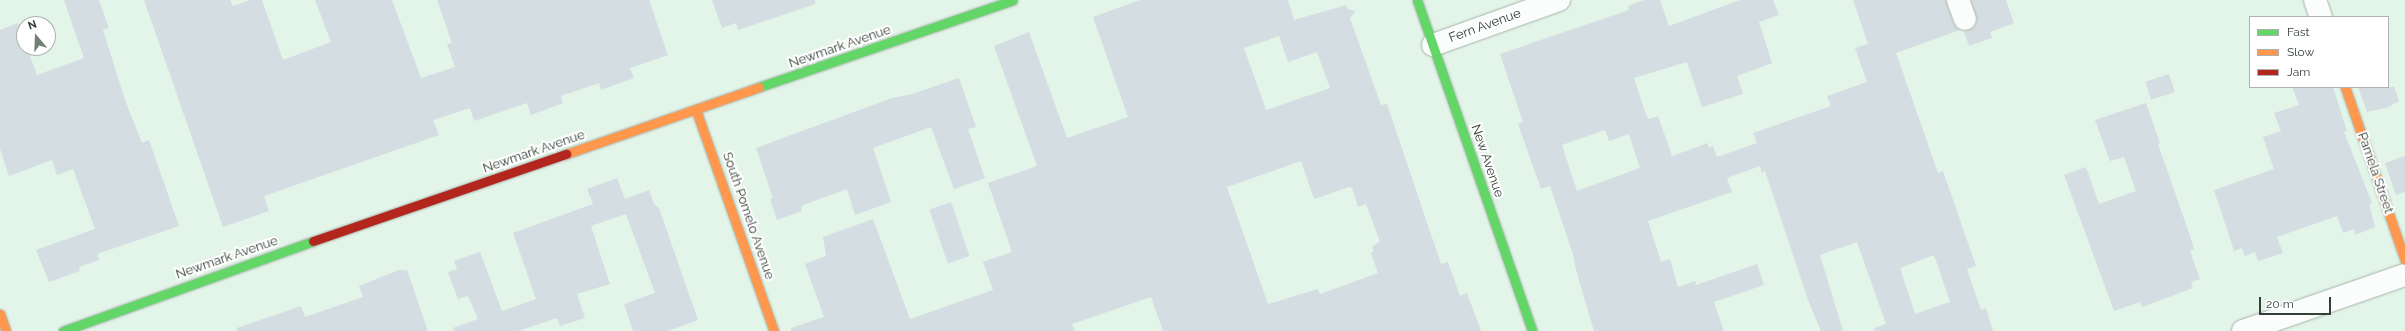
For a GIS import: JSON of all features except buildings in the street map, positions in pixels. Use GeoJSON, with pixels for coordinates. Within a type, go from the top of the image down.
{"type":"FeatureCollection","features":[{"type":"Feature","properties":{"kind":"street","name":"Newmark Avenue"},"geometry":{"type":"LineString","coordinates":[[63,331],[224,272],[1013,0]]}},
{"type":"Feature","properties":{"kind":"street","name":"New Avenue"},"geometry":{"type":"LineString","coordinates":[[1417,0],[1532,331]]}},
{"type":"Feature","properties":{"kind":"street","name":"Fern Avenue"},"geometry":{"type":"LineString","coordinates":[[1433,45],[1559,0]]}},
{"type":"Feature","properties":{"kind":"street"},"geometry":{"type":"LineString","coordinates":[[2315,0],[2321,16]]}},
{"type":"Feature","properties":{"kind":"street","name":"Pamela Street"},"geometry":{"type":"LineString","coordinates":[[2345,88],[2405,260]]}},
{"type":"Feature","properties":{"kind":"street","name":"South Pomelo Avenue"},"geometry":{"type":"LineString","coordinates":[[696,110],[774,331]]}},
{"type":"Feature","properties":{"kind":"street"},"geometry":{"type":"LineString","coordinates":[[2243,331],[2405,275]]}},
{"type":"Feature","properties":{"kind":"street"},"geometry":{"type":"LineString","coordinates":[[0,314],[6,331]]}},
{"type":"Feature","properties":{"kind":"traffic: fast"},"geometry":{"type":"LineString","coordinates":[[759,87],[1013,0]]}},
{"type":"Feature","properties":{"kind":"traffic: fast"},"geometry":{"type":"LineString","coordinates":[[1417,0],[1532,331]]}},
{"type":"Feature","properties":{"kind":"traffic: fast"},"geometry":{"type":"LineString","coordinates":[[63,331],[313,241]]}},
{"type":"Feature","properties":{"kind":"traffic: slow"},"geometry":{"type":"LineString","coordinates":[[566,154],[759,87]]}},
{"type":"Feature","properties":{"kind":"traffic: slow"},"geometry":{"type":"LineString","coordinates":[[2345,88],[2405,260]]}},
{"type":"Feature","properties":{"kind":"traffic: slow"},"geometry":{"type":"LineString","coordinates":[[696,110],[774,331]]}},
{"type":"Feature","properties":{"kind":"traffic: slow"},"geometry":{"type":"LineString","coordinates":[[0,314],[6,331]]}},
{"type":"Feature","properties":{"kind":"traffic: jam"},"geometry":{"type":"LineString","coordinates":[[313,241],[566,154]]}}]}
